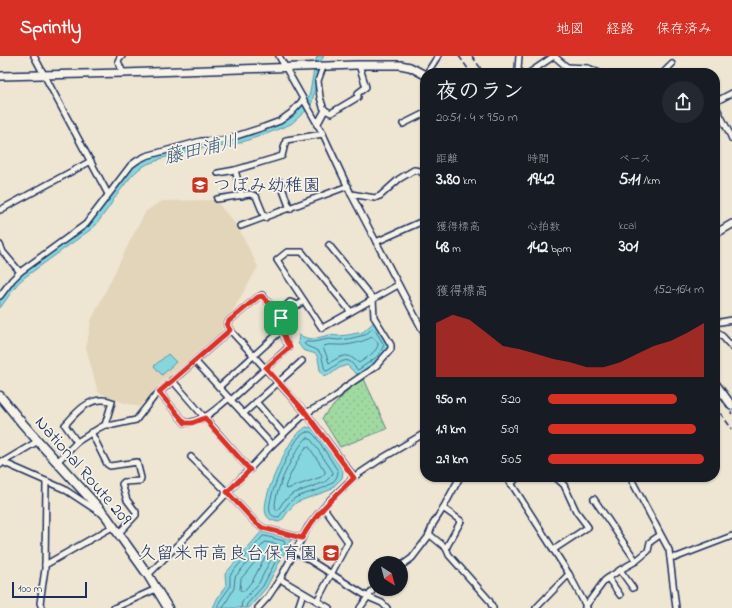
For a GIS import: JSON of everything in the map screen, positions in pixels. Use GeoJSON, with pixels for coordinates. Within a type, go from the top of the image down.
{"type":"FeatureCollection","features":[{"type":"Feature","properties":{"kind":"highway","name":"National Route 209"},"geometry":{"type":"LineString","coordinates":[[0,396],[22,423],[114,526],[168,608]]}},
{"type":"Feature","properties":{"kind":"main road"},"geometry":{"type":"LineString","coordinates":[[0,76],[359,65],[400,65],[420,71]]}},
{"type":"Feature","properties":{"kind":"main road"},"geometry":{"type":"LineString","coordinates":[[720,231],[732,224]]}},
{"type":"Feature","properties":{"kind":"main road"},"geometry":{"type":"LineString","coordinates":[[720,390],[732,406]]}},
{"type":"Feature","properties":{"kind":"street"},"geometry":{"type":"LineString","coordinates":[[34,56],[108,194]]}},
{"type":"Feature","properties":{"kind":"street"},"geometry":{"type":"LineString","coordinates":[[122,56],[118,62],[123,73]]}},
{"type":"Feature","properties":{"kind":"street"},"geometry":{"type":"LineString","coordinates":[[279,56],[323,134],[376,242],[420,326]]}},
{"type":"Feature","properties":{"kind":"street"},"geometry":{"type":"LineString","coordinates":[[430,68],[438,56]]}},
{"type":"Feature","properties":{"kind":"street"},"geometry":{"type":"LineString","coordinates":[[518,56],[518,68]]}},
{"type":"Feature","properties":{"kind":"street"},"geometry":{"type":"LineString","coordinates":[[536,68],[554,56],[568,67],[588,68]]}},
{"type":"Feature","properties":{"kind":"street"},"geometry":{"type":"LineString","coordinates":[[668,68],[672,64]]}},
{"type":"Feature","properties":{"kind":"street"},"geometry":{"type":"LineString","coordinates":[[323,67],[318,81],[320,97],[322,107],[331,113],[358,98],[358,93],[366,87],[359,65]]}},
{"type":"Feature","properties":{"kind":"street"},"geometry":{"type":"LineString","coordinates":[[720,100],[732,92]]}},
{"type":"Feature","properties":{"kind":"street"},"geometry":{"type":"LineString","coordinates":[[0,296],[20,272],[82,228],[131,165],[138,160],[146,156],[201,141],[224,140],[264,127],[286,117],[303,100]]}},
{"type":"Feature","properties":{"kind":"street"},"geometry":{"type":"LineString","coordinates":[[317,125],[325,110]]}},
{"type":"Feature","properties":{"kind":"street"},"geometry":{"type":"LineString","coordinates":[[403,124],[420,116]]}},
{"type":"Feature","properties":{"kind":"street"},"geometry":{"type":"LineString","coordinates":[[720,116],[727,126],[732,139]]}},
{"type":"Feature","properties":{"kind":"street"},"geometry":{"type":"LineString","coordinates":[[218,173],[235,170],[282,156],[286,140],[323,134]]}},
{"type":"Feature","properties":{"kind":"street"},"geometry":{"type":"LineString","coordinates":[[0,210],[91,161]]}},
{"type":"Feature","properties":{"kind":"street"},"geometry":{"type":"LineString","coordinates":[[235,170],[242,196]]}},
{"type":"Feature","properties":{"kind":"street"},"geometry":{"type":"LineString","coordinates":[[352,194],[375,198],[380,196],[399,179],[414,170],[420,171]]}},
{"type":"Feature","properties":{"kind":"street"},"geometry":{"type":"LineString","coordinates":[[280,182],[290,209]]}},
{"type":"Feature","properties":{"kind":"street"},"geometry":{"type":"LineString","coordinates":[[241,226],[290,209],[348,186]]}},
{"type":"Feature","properties":{"kind":"street"},"geometry":{"type":"LineString","coordinates":[[217,199],[250,194],[256,196],[265,218]]}},
{"type":"Feature","properties":{"kind":"street"},"geometry":{"type":"LineString","coordinates":[[376,242],[420,222]]}},
{"type":"Feature","properties":{"kind":"street"},"geometry":{"type":"LineString","coordinates":[[148,576],[227,492],[250,470],[272,445],[306,413],[339,394],[344,388],[376,366],[391,349],[391,345],[374,317],[373,299],[329,244]]}},
{"type":"Feature","properties":{"kind":"street"},"geometry":{"type":"LineString","coordinates":[[0,245],[3,252],[20,272]]}},
{"type":"Feature","properties":{"kind":"street"},"geometry":{"type":"LineString","coordinates":[[350,312],[302,252],[287,252],[277,260],[322,328],[398,285]]}},
{"type":"Feature","properties":{"kind":"street"},"geometry":{"type":"LineString","coordinates":[[159,392],[185,423],[192,423],[205,418],[230,399],[266,368],[290,347],[282,330],[281,318],[262,296],[258,297],[229,321],[227,325],[230,330],[266,368],[306,413],[354,478]]}},
{"type":"Feature","properties":{"kind":"street"},"geometry":{"type":"LineString","coordinates":[[278,313],[290,302],[298,305],[304,301]]}},
{"type":"Feature","properties":{"kind":"street"},"geometry":{"type":"LineString","coordinates":[[720,322],[732,320]]}},
{"type":"Feature","properties":{"kind":"street"},"geometry":{"type":"LineString","coordinates":[[57,462],[77,442],[91,432],[105,425],[113,425],[136,420],[159,392],[230,330]]}},
{"type":"Feature","properties":{"kind":"street"},"geometry":{"type":"LineString","coordinates":[[219,387],[282,330]]}},
{"type":"Feature","properties":{"kind":"street"},"geometry":{"type":"LineString","coordinates":[[720,334],[732,347]]}},
{"type":"Feature","properties":{"kind":"street"},"geometry":{"type":"LineString","coordinates":[[195,361],[272,445]]}},
{"type":"Feature","properties":{"kind":"street"},"geometry":{"type":"LineString","coordinates":[[243,414],[302,362]]}},
{"type":"Feature","properties":{"kind":"street"},"geometry":{"type":"LineString","coordinates":[[172,380],[250,470]]}},
{"type":"Feature","properties":{"kind":"street"},"geometry":{"type":"LineString","coordinates":[[77,442],[65,425],[77,412],[91,402],[102,400],[112,402],[105,425]]}},
{"type":"Feature","properties":{"kind":"street"},"geometry":{"type":"LineString","coordinates":[[256,402],[284,434]]}},
{"type":"Feature","properties":{"kind":"street"},"geometry":{"type":"LineString","coordinates":[[91,432],[107,464],[110,466],[137,462],[141,478],[140,481],[124,482],[122,484],[127,500],[136,512],[136,515],[119,534]]}},
{"type":"Feature","properties":{"kind":"street"},"geometry":{"type":"LineString","coordinates":[[258,608],[268,597],[280,579],[308,527],[324,508],[354,478],[381,459],[420,436]]}},
{"type":"Feature","properties":{"kind":"street"},"geometry":{"type":"LineString","coordinates":[[1,462],[38,441]]}},
{"type":"Feature","properties":{"kind":"street"},"geometry":{"type":"LineString","coordinates":[[191,457],[256,523],[263,528],[302,538]]}},
{"type":"Feature","properties":{"kind":"street"},"geometry":{"type":"LineString","coordinates":[[1,462],[64,489],[106,516]]}},
{"type":"Feature","properties":{"kind":"street"},"geometry":{"type":"LineString","coordinates":[[42,608],[40,603],[45,569],[46,482]]}},
{"type":"Feature","properties":{"kind":"street"},"geometry":{"type":"LineString","coordinates":[[408,561],[412,558],[428,537],[433,524],[457,482]]}},
{"type":"Feature","properties":{"kind":"street"},"geometry":{"type":"LineString","coordinates":[[553,550],[588,527],[576,511],[564,485],[561,482]]}},
{"type":"Feature","properties":{"kind":"street"},"geometry":{"type":"LineString","coordinates":[[633,482],[669,550],[676,608]]}},
{"type":"Feature","properties":{"kind":"street"},"geometry":{"type":"LineString","coordinates":[[511,484],[569,574],[586,607],[605,580],[636,561],[648,551],[650,542],[660,535]]}},
{"type":"Feature","properties":{"kind":"street"},"geometry":{"type":"LineString","coordinates":[[594,499],[636,561]]}},
{"type":"Feature","properties":{"kind":"street"},"geometry":{"type":"LineString","coordinates":[[316,601],[348,542],[324,508]]}},
{"type":"Feature","properties":{"kind":"street"},"geometry":{"type":"LineString","coordinates":[[443,508],[461,521],[446,548]]}},
{"type":"Feature","properties":{"kind":"street"},"geometry":{"type":"LineString","coordinates":[[45,565],[114,526]]}},
{"type":"Feature","properties":{"kind":"street"},"geometry":{"type":"LineString","coordinates":[[429,534],[446,548],[449,555],[489,600],[493,608]]}},
{"type":"Feature","properties":{"kind":"street"},"geometry":{"type":"LineString","coordinates":[[670,557],[677,556],[732,536]]}},
{"type":"Feature","properties":{"kind":"street"},"geometry":{"type":"LineString","coordinates":[[295,550],[331,574],[368,597],[382,603],[388,608]]}},
{"type":"Feature","properties":{"kind":"street"},"geometry":{"type":"LineString","coordinates":[[620,570],[633,588]]}},
{"type":"Feature","properties":{"kind":"street"},"geometry":{"type":"LineString","coordinates":[[536,608],[569,574]]}},
{"type":"Feature","properties":{"kind":"street"},"geometry":{"type":"LineString","coordinates":[[608,578],[620,595]]}},
{"type":"Feature","properties":{"kind":"street"},"geometry":{"type":"LineString","coordinates":[[280,579],[326,607]]}},
{"type":"Feature","properties":{"kind":"street"},"geometry":{"type":"LineString","coordinates":[[114,608],[156,589]]}},
{"type":"Feature","properties":{"kind":"street"},"geometry":{"type":"LineString","coordinates":[[298,608],[303,593]]}},
{"type":"Feature","properties":{"kind":"street"},"geometry":{"type":"LineString","coordinates":[[360,608],[368,597]]}},
{"type":"Feature","properties":{"kind":"shaded area"},"geometry":{"type":"Polygon","coordinates":[[[215,200],[238,227],[258,267],[220,333],[162,382],[139,407],[119,401],[98,392],[86,348],[91,321],[146,211],[162,201],[215,200]]]}},
{"type":"Feature","properties":{"kind":"green space"},"geometry":{"type":"Polygon","coordinates":[[[364,379],[387,429],[340,447],[322,418],[350,388],[364,379]]]}},
{"type":"Feature","properties":{"kind":"water","name":"藤田浦川"},"geometry":{"type":"Polygon","coordinates":[[[317,56],[324,56],[319,64],[312,102],[309,108],[291,124],[239,143],[228,146],[196,149],[159,159],[147,164],[131,176],[96,225],[18,283],[0,308],[0,299],[21,273],[90,224],[109,197],[133,167],[138,163],[146,158],[273,126],[309,97],[317,56]]]}},
{"type":"Feature","properties":{"kind":"water"},"geometry":{"type":"Polygon","coordinates":[[[374,322],[390,345],[381,358],[359,375],[347,365],[339,368],[331,374],[324,376],[320,370],[316,354],[303,350],[298,343],[299,335],[313,339],[329,335],[348,335],[363,332],[374,322]]]}},
{"type":"Feature","properties":{"kind":"water"},"geometry":{"type":"Polygon","coordinates":[[[168,354],[176,362],[162,375],[154,366],[168,354]]]}},
{"type":"Feature","properties":{"kind":"water"},"geometry":{"type":"Polygon","coordinates":[[[306,427],[313,428],[319,435],[343,471],[342,478],[330,490],[297,502],[279,522],[273,521],[267,516],[265,507],[270,486],[286,450],[296,435],[306,427]]]}},
{"type":"Feature","properties":{"kind":"water"},"geometry":{"type":"Polygon","coordinates":[[[262,531],[292,538],[266,588],[249,608],[213,608],[226,585],[225,574],[262,531]]]}},
{"type":"Feature","properties":{"kind":"railway"},"geometry":{"type":"LineString","coordinates":[[459,56],[467,68]]}},
{"type":"Feature","properties":{"kind":"railway"},"geometry":{"type":"LineString","coordinates":[[472,56],[480,68]]}},
{"type":"Feature","properties":{"kind":"railway"},"geometry":{"type":"LineString","coordinates":[[720,397],[732,414]]}},
{"type":"Feature","properties":{"kind":"railway"},"geometry":{"type":"LineString","coordinates":[[720,413],[732,429]]}},
{"type":"Feature","properties":{"kind":"place","name":"つぼみ幼稚園"},"geometry":{"type":"Point","coordinates":[200,185]}},
{"type":"Feature","properties":{"kind":"place","name":"久留米市高良台保育園"},"geometry":{"type":"Point","coordinates":[331,553]}},
{"type":"Feature","properties":{"kind":"route"},"geometry":{"type":"LineString","coordinates":[[262,296],[281,318],[282,330],[290,347],[266,368],[306,413],[354,478],[330,500],[308,527],[302,538],[263,528],[256,523],[227,492],[250,470],[205,418],[192,423],[185,423],[159,392],[230,330],[227,325],[229,321],[258,297],[262,296]]}}]}
